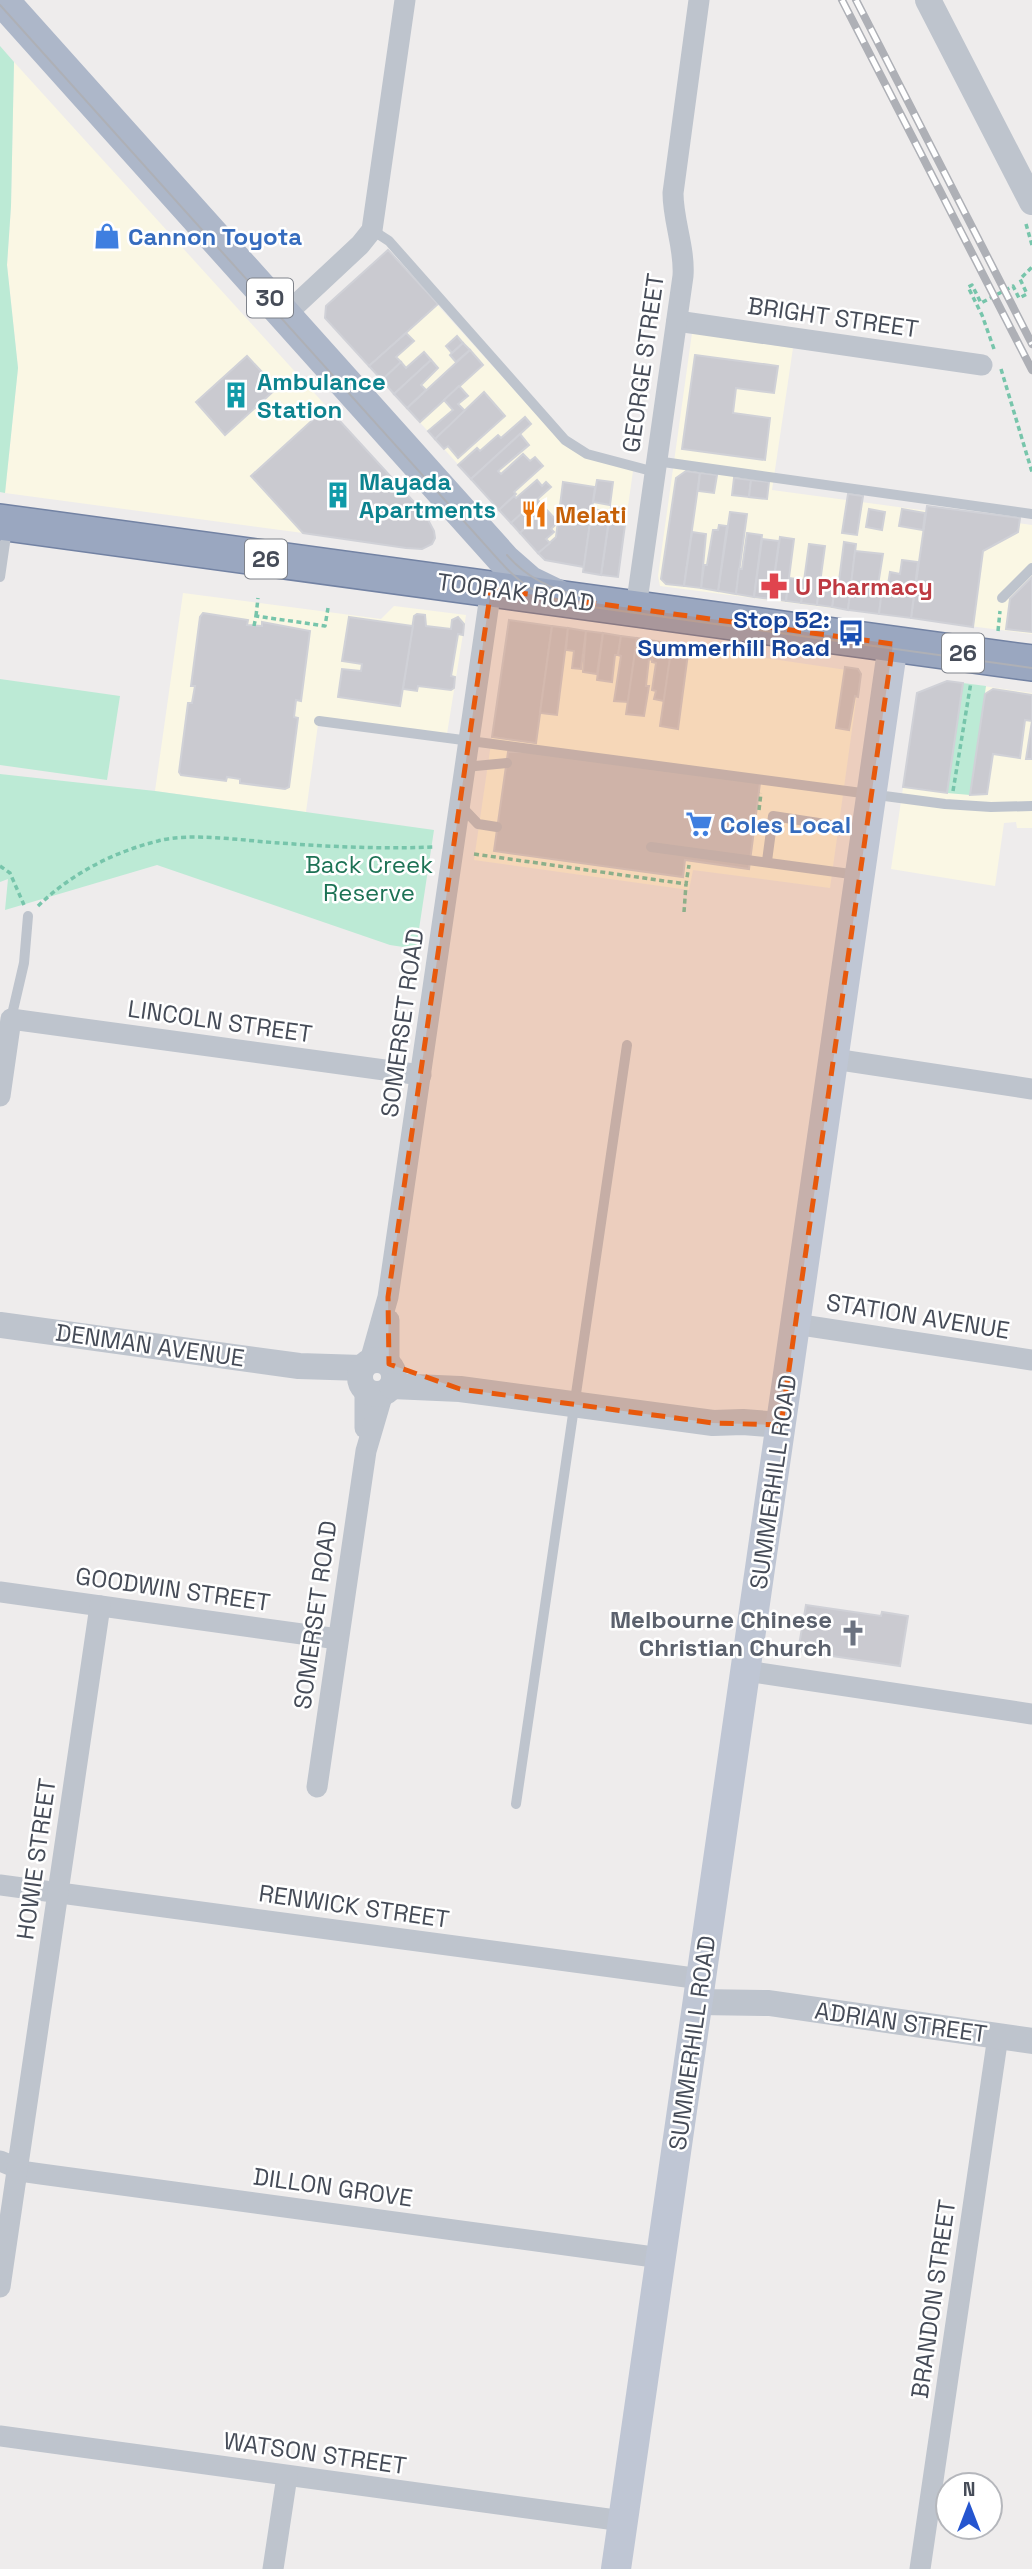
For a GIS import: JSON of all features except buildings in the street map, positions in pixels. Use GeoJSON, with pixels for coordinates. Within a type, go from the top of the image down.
{"type":"FeatureCollection","features":[{"type":"Feature","properties":{"kind":"highway","name":"TOORAK ROAD"},"geometry":{"type":"LineString","coordinates":[[4,522],[1032,663]]}},
{"type":"Feature","properties":{"kind":"main road","name":"30"},"geometry":{"type":"LineString","coordinates":[[2,0],[521,576],[543,590],[570,600]]}},
{"type":"Feature","properties":{"kind":"main road"},"geometry":{"type":"LineString","coordinates":[[443,583],[463,578],[475,568],[479,549],[478,530]]}},
{"type":"Feature","properties":{"kind":"main road","name":"SUMMERHILL ROAD"},"geometry":{"type":"LineString","coordinates":[[616,2569],[893,644]]}},
{"type":"Feature","properties":{"kind":"street"},"geometry":{"type":"LineString","coordinates":[[285,314],[360,245],[372,230],[405,0]]}},
{"type":"Feature","properties":{"kind":"street","name":"GEORGE STREET"},"geometry":{"type":"LineString","coordinates":[[636,608],[677,321],[683,258],[674,216],[674,182],[699,0]]}},
{"type":"Feature","properties":{"kind":"street"},"geometry":{"type":"LineString","coordinates":[[928,0],[1032,202]]}},
{"type":"Feature","properties":{"kind":"street","name":"BRIGHT STREET"},"geometry":{"type":"LineString","coordinates":[[677,321],[992,360]]}},
{"type":"Feature","properties":{"kind":"street","name":"SOMERSET ROAD"},"geometry":{"type":"LineString","coordinates":[[317,1787],[491,589]]}},
{"type":"Feature","properties":{"kind":"street"},"geometry":{"type":"LineString","coordinates":[[0,1096],[12,1019]]}},
{"type":"Feature","properties":{"kind":"street","name":"LINCOLN STREET"},"geometry":{"type":"LineString","coordinates":[[12,1019],[421,1075]]}},
{"type":"Feature","properties":{"kind":"street"},"geometry":{"type":"LineString","coordinates":[[834,1059],[1032,1089]]}},
{"type":"Feature","properties":{"kind":"street","name":"STATION AVENUE"},"geometry":{"type":"LineString","coordinates":[[795,1324],[1032,1360]]}},
{"type":"Feature","properties":{"kind":"street","name":"DENMAN AVENUE"},"geometry":{"type":"LineString","coordinates":[[0,1325],[713,1423],[743,1422],[780,1431]]}},
{"type":"Feature","properties":{"kind":"street","name":"GOODWIN STREET"},"geometry":{"type":"LineString","coordinates":[[0,1591],[338,1639]]}},
{"type":"Feature","properties":{"kind":"street","name":"HOWIE STREET"},"geometry":{"type":"LineString","coordinates":[[0,2287],[8,2164],[57,1892],[100,1606]]}},
{"type":"Feature","properties":{"kind":"street"},"geometry":{"type":"LineString","coordinates":[[746,1671],[1032,1714]]}},
{"type":"Feature","properties":{"kind":"street","name":"RENWICK STREET"},"geometry":{"type":"LineString","coordinates":[[0,1885],[700,1988]]}},
{"type":"Feature","properties":{"kind":"street","name":"ADRIAN STREET"},"geometry":{"type":"LineString","coordinates":[[700,1988],[769,2003],[1032,2041]]}},
{"type":"Feature","properties":{"kind":"street","name":"BRANDON STREET"},"geometry":{"type":"LineString","coordinates":[[920,2569],[998,2036]]}},
{"type":"Feature","properties":{"kind":"street","name":"DILLON GROVE"},"geometry":{"type":"LineString","coordinates":[[8,2164],[27,2172],[661,2258]]}},
{"type":"Feature","properties":{"kind":"street","name":"WATSON STREET"},"geometry":{"type":"LineString","coordinates":[[0,2436],[623,2521]]}},
{"type":"Feature","properties":{"kind":"street"},"geometry":{"type":"LineString","coordinates":[[273,2569],[287,2476]]}},
{"type":"Feature","properties":{"kind":"lane"},"geometry":{"type":"LineString","coordinates":[[372,230],[389,241],[565,440],[587,454],[656,467],[1032,514]]}},
{"type":"Feature","properties":{"kind":"lane"},"geometry":{"type":"LineString","coordinates":[[0,577],[4,522]]}},
{"type":"Feature","properties":{"kind":"lane"},"geometry":{"type":"LineString","coordinates":[[1002,598],[1032,568]]}},
{"type":"Feature","properties":{"kind":"lane"},"geometry":{"type":"LineString","coordinates":[[318,721],[951,805],[1032,806]]}},
{"type":"Feature","properties":{"kind":"lane"},"geometry":{"type":"LineString","coordinates":[[466,767],[507,763]]}},
{"type":"Feature","properties":{"kind":"lane"},"geometry":{"type":"LineString","coordinates":[[460,805],[478,824],[497,827]]}},
{"type":"Feature","properties":{"kind":"lane"},"geometry":{"type":"LineString","coordinates":[[767,862],[773,817],[868,831]]}},
{"type":"Feature","properties":{"kind":"lane"},"geometry":{"type":"LineString","coordinates":[[651,847],[861,875]]}},
{"type":"Feature","properties":{"kind":"lane"},"geometry":{"type":"LineString","coordinates":[[12,1019],[24,963],[28,916]]}},
{"type":"Feature","properties":{"kind":"lane"},"geometry":{"type":"LineString","coordinates":[[516,1804],[627,1045]]}},
{"type":"Feature","properties":{"kind":"path"},"geometry":{"type":"LineString","coordinates":[[1032,267],[1020,279],[1027,294],[1019,298],[1013,286],[982,303],[972,285],[968,287],[982,314],[992,360],[1032,472]]}},
{"type":"Feature","properties":{"kind":"path"},"geometry":{"type":"LineString","coordinates":[[254,625],[258,598]]}},
{"type":"Feature","properties":{"kind":"path"},"geometry":{"type":"LineString","coordinates":[[995,658],[1002,598]]}},
{"type":"Feature","properties":{"kind":"path"},"geometry":{"type":"LineString","coordinates":[[256,616],[325,625],[328,608]]}},
{"type":"Feature","properties":{"kind":"path"},"geometry":{"type":"LineString","coordinates":[[951,805],[971,682]]}},
{"type":"Feature","properties":{"kind":"path"},"geometry":{"type":"LineString","coordinates":[[0,866],[10,873],[28,916],[53,891],[100,860],[160,840],[209,838],[372,850],[435,847]]}},
{"type":"Feature","properties":{"kind":"path"},"geometry":{"type":"LineString","coordinates":[[474,853],[686,884]]}},
{"type":"Feature","properties":{"kind":"path"},"geometry":{"type":"LineString","coordinates":[[684,912],[689,864],[702,866]]}},
{"type":"Feature","properties":{"kind":"highlighted area"},"geometry":{"type":"Polygon","coordinates":[[[491,589],[893,644],[781,1425],[713,1423],[460,1389],[389,1364],[388,1297],[491,589]]]}},
{"type":"Feature","properties":{"kind":"shaded area"},"geometry":{"type":"Polygon","coordinates":[[[14,62],[327,407],[251,476],[303,533],[5,493],[18,368],[7,265],[14,62]]]}},
{"type":"Feature","properties":{"kind":"shaded area"},"geometry":{"type":"Polygon","coordinates":[[[388,250],[560,441],[633,471],[618,577],[583,572],[584,567],[545,560],[325,318],[326,306],[388,250]]]}},
{"type":"Feature","properties":{"kind":"shaded area"},"geometry":{"type":"Polygon","coordinates":[[[692,333],[793,348],[772,490],[1032,525],[1032,634],[660,586],[658,576],[692,333]]]}},
{"type":"Feature","properties":{"kind":"shaded area"},"geometry":{"type":"Polygon","coordinates":[[[183,593],[381,619],[394,606],[466,615],[447,734],[319,717],[306,812],[155,791],[183,593]]]}},
{"type":"Feature","properties":{"kind":"shaded area"},"geometry":{"type":"Polygon","coordinates":[[[509,620],[860,672],[830,888],[693,870],[689,890],[474,860],[509,620]]]}},
{"type":"Feature","properties":{"kind":"shaded area"},"geometry":{"type":"Polygon","coordinates":[[[947,681],[1032,693],[1032,828],[1017,828],[1016,822],[1004,823],[995,886],[891,869],[917,693],[947,681]]]}},
{"type":"Feature","properties":{"kind":"green space"},"geometry":{"type":"Polygon","coordinates":[[[0,46],[14,62],[7,265],[18,368],[5,493],[0,492],[0,46]]]}},
{"type":"Feature","properties":{"kind":"green space"},"geometry":{"type":"Polygon","coordinates":[[[0,679],[120,696],[107,780],[0,765],[0,679]]]}},
{"type":"Feature","properties":{"kind":"green space"},"geometry":{"type":"Polygon","coordinates":[[[963,683],[986,686],[970,795],[947,793],[963,683]]]}},
{"type":"Feature","properties":{"kind":"green space","name":"Back Creek Reserve"},"geometry":{"type":"Polygon","coordinates":[[[0,774],[155,791],[434,830],[416,949],[390,945],[157,865],[5,910],[8,879],[0,882],[0,774]]]}},
{"type":"Feature","properties":{"kind":"tram line"},"geometry":{"type":"LineString","coordinates":[[0,5],[501,563],[533,590],[578,605],[1032,668]]}},
{"type":"Feature","properties":{"kind":"tram line"},"geometry":{"type":"LineString","coordinates":[[507,555],[541,582],[582,596]]}},
{"type":"Feature","properties":{"kind":"railway"},"geometry":{"type":"LineString","coordinates":[[842,0],[1032,370]]}},
{"type":"Feature","properties":{"kind":"railway"},"geometry":{"type":"LineString","coordinates":[[856,0],[1032,344]]}},
{"type":"Feature","properties":{"kind":"place","name":"Cannon Toyota"},"geometry":{"type":"Point","coordinates":[107,236]}},
{"type":"Feature","properties":{"kind":"place","name":"Ambulance Station"},"geometry":{"type":"Point","coordinates":[236,395]}},
{"type":"Feature","properties":{"kind":"place","name":"Mayada Apartments"},"geometry":{"type":"Point","coordinates":[338,495]}},
{"type":"Feature","properties":{"kind":"place","name":"Melati"},"geometry":{"type":"Point","coordinates":[534,514]}},
{"type":"Feature","properties":{"kind":"place","name":"U Pharmacy"},"geometry":{"type":"Point","coordinates":[774,586]}},
{"type":"Feature","properties":{"kind":"place","name":"Stop 52: Summerhill Road"},"geometry":{"type":"Point","coordinates":[851,633]}},
{"type":"Feature","properties":{"kind":"place","name":"Coles Local"},"geometry":{"type":"Point","coordinates":[699,824]}},
{"type":"Feature","properties":{"kind":"place","name":"Melbourne Chinese Christian Church"},"geometry":{"type":"Point","coordinates":[853,1633]}}]}
